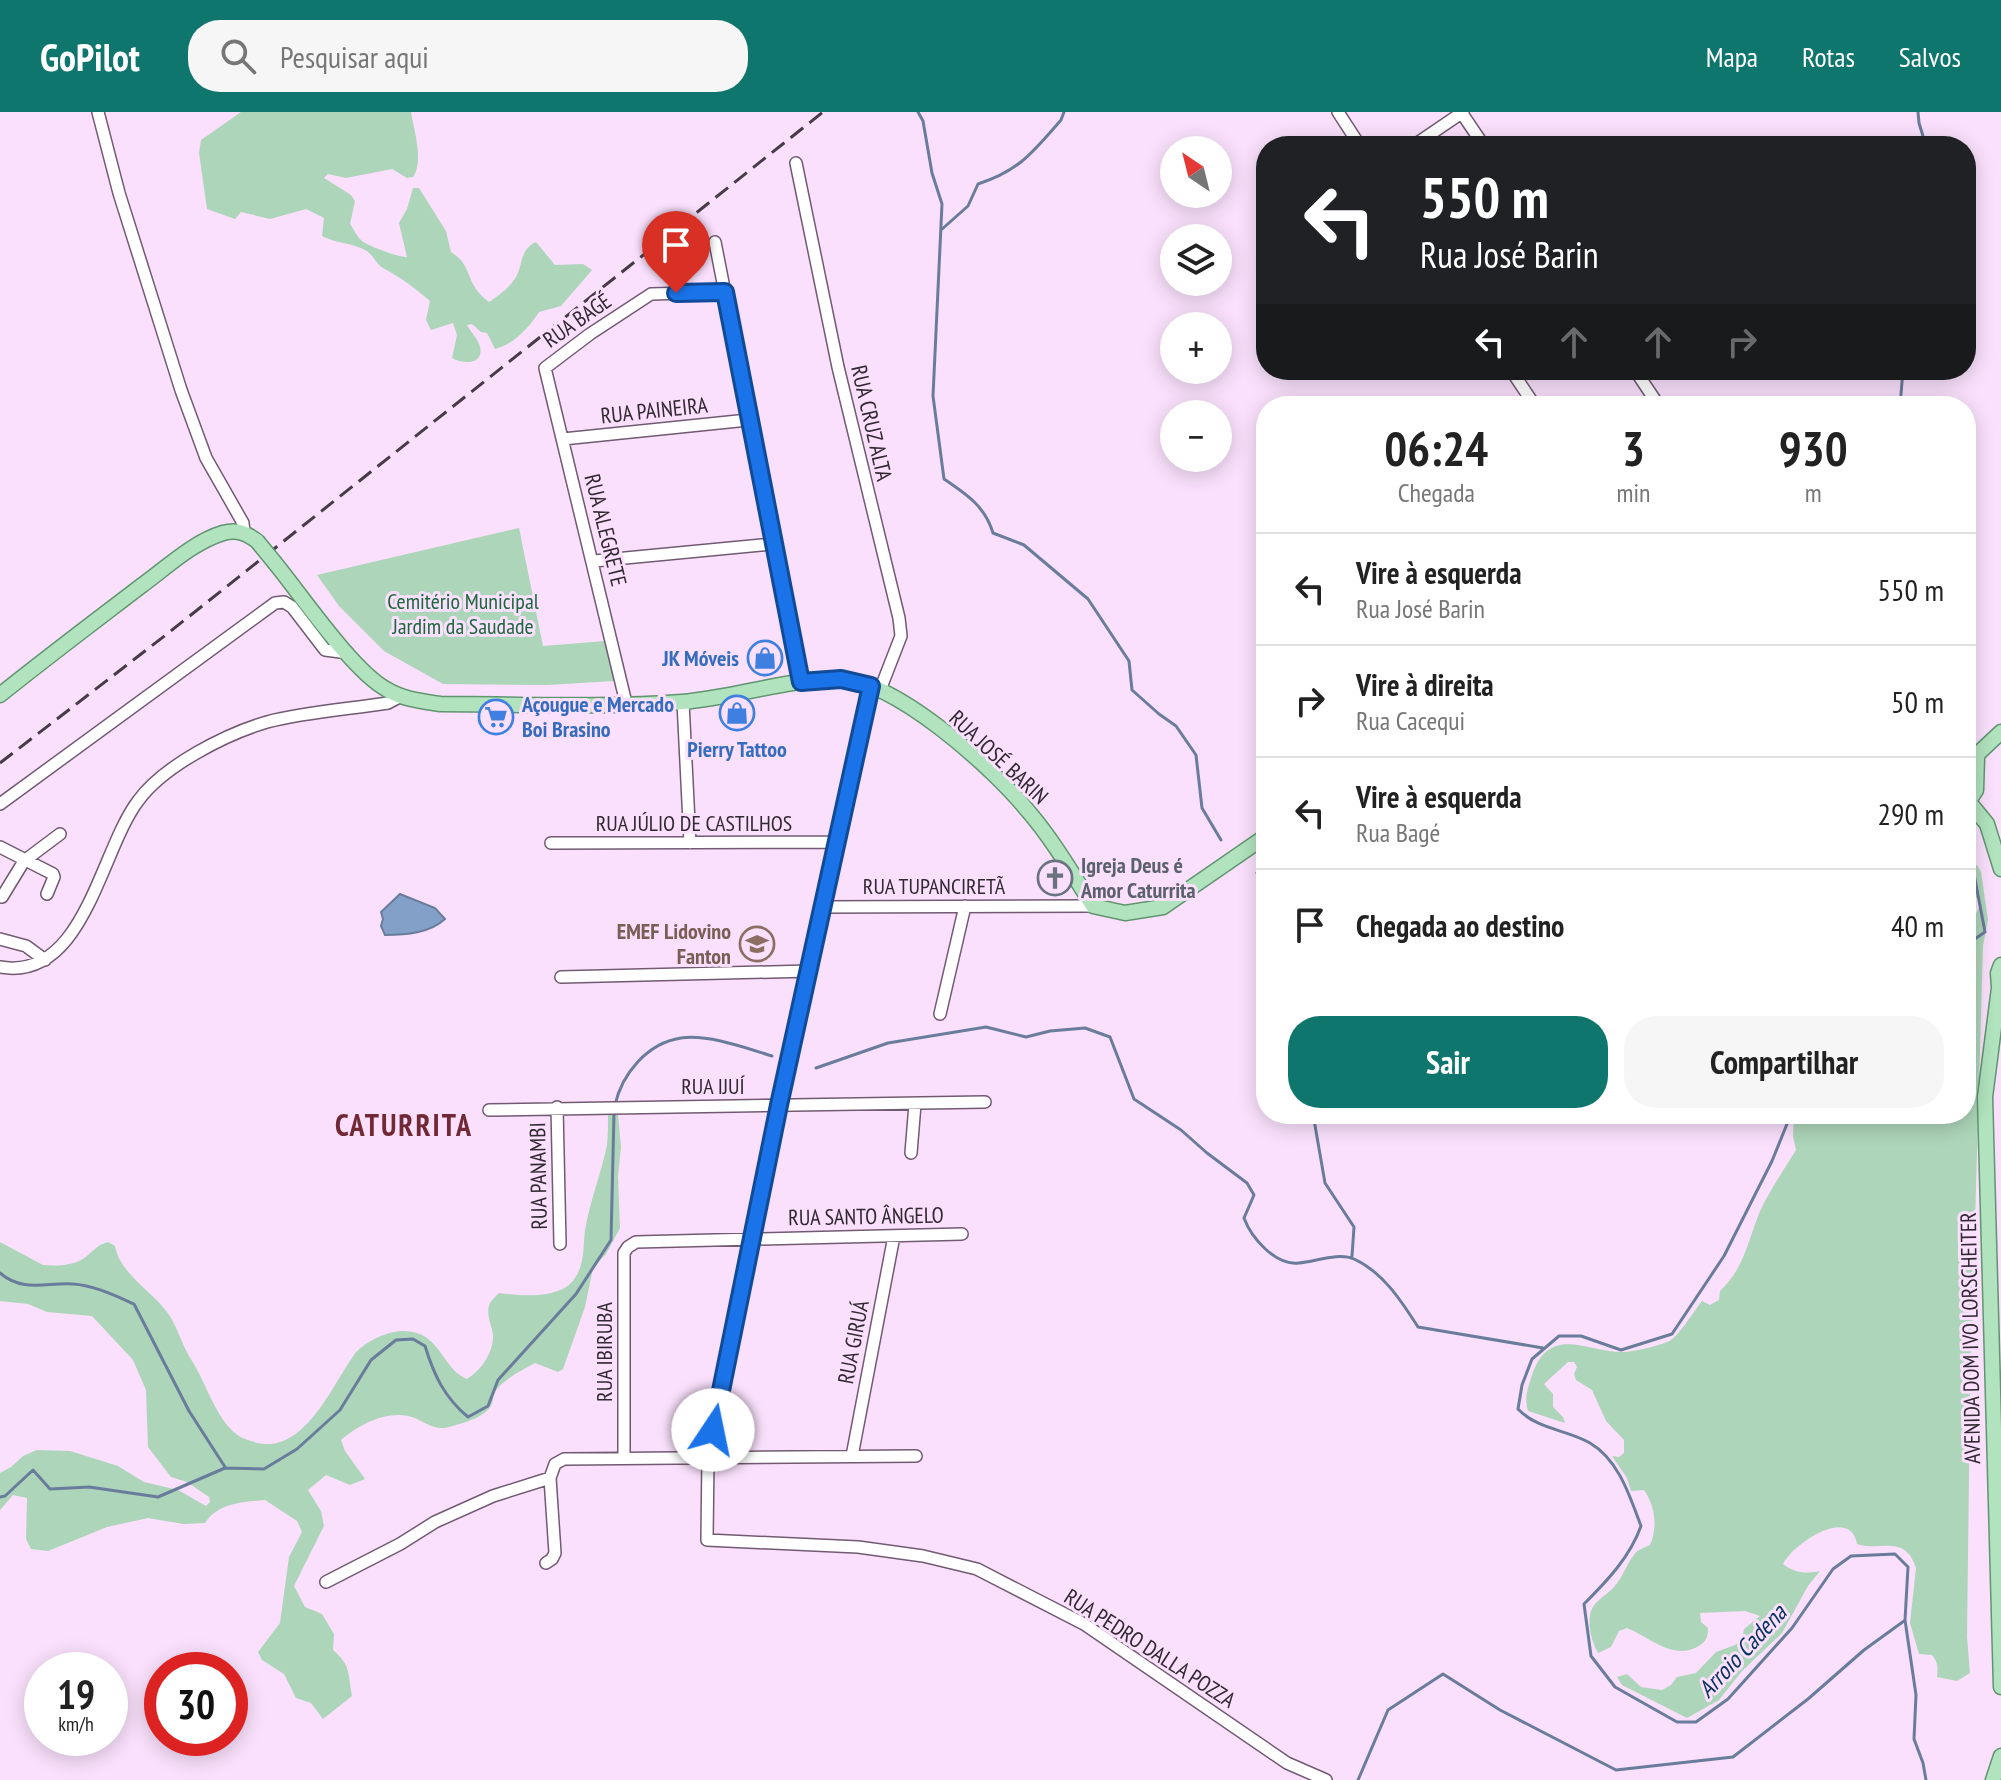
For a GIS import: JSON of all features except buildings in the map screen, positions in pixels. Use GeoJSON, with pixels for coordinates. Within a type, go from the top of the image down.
{"type":"FeatureCollection","features":[{"type":"Feature","properties":{"kind":"main road"},"geometry":{"type":"LineString","coordinates":[[0,695],[193,549],[222,533],[251,537]]}},
{"type":"Feature","properties":{"kind":"main road","name":"RUA JOSÉ BARIN"},"geometry":{"type":"LineString","coordinates":[[251,537],[348,653],[384,688],[401,696],[440,704],[626,703],[683,702],[801,682],[841,679],[875,688],[926,718],[963,746],[1026,809],[1054,844],[1093,906]]}},
{"type":"Feature","properties":{"kind":"main road"},"geometry":{"type":"LineString","coordinates":[[1976,756],[2001,732]]}},
{"type":"Feature","properties":{"kind":"main road"},"geometry":{"type":"LineString","coordinates":[[1976,812],[1987,824],[2001,869]]}},
{"type":"Feature","properties":{"kind":"main road"},"geometry":{"type":"LineString","coordinates":[[1093,906],[1125,913],[1163,907],[1256,843]]}},
{"type":"Feature","properties":{"kind":"main road","name":"AVENIDA DOM IVO LORSCHEITER"},"geometry":{"type":"LineString","coordinates":[[2001,965],[1985,1097],[2001,1687]]}},
{"type":"Feature","properties":{"kind":"main road"},"geometry":{"type":"LineString","coordinates":[[1993,1780],[2001,1756]]}},
{"type":"Feature","properties":{"kind":"street"},"geometry":{"type":"LineString","coordinates":[[98,112],[119,193],[181,390],[206,458],[251,537]]}},
{"type":"Feature","properties":{"kind":"street"},"geometry":{"type":"LineString","coordinates":[[1338,112],[1354,136]]}},
{"type":"Feature","properties":{"kind":"street"},"geometry":{"type":"LineString","coordinates":[[1427,136],[1462,112],[1478,136]]}},
{"type":"Feature","properties":{"kind":"street","name":"RUA CRUZ ALTA"},"geometry":{"type":"LineString","coordinates":[[707,1540],[708,1456],[779,1105],[875,688],[901,636],[845,397],[796,163]]}},
{"type":"Feature","properties":{"kind":"street"},"geometry":{"type":"LineString","coordinates":[[715,242],[801,682]]}},
{"type":"Feature","properties":{"kind":"street","name":"RUA BAGÉ"},"geometry":{"type":"LineString","coordinates":[[545,368],[651,294],[725,292]]}},
{"type":"Feature","properties":{"kind":"street","name":"RUA ALEGRETE"},"geometry":{"type":"LineString","coordinates":[[545,368],[626,703]]}},
{"type":"Feature","properties":{"kind":"street","name":"RUA PAINEIRA"},"geometry":{"type":"LineString","coordinates":[[563,439],[748,420]]}},
{"type":"Feature","properties":{"kind":"street"},"geometry":{"type":"LineString","coordinates":[[594,561],[772,544]]}},
{"type":"Feature","properties":{"kind":"street"},"geometry":{"type":"LineString","coordinates":[[0,804],[275,603],[284,602],[292,607],[325,650],[348,653]]}},
{"type":"Feature","properties":{"kind":"street"},"geometry":{"type":"LineString","coordinates":[[0,967],[33,966],[65,943],[83,915],[123,824],[155,781],[214,745],[269,722],[388,703],[401,696]]}},
{"type":"Feature","properties":{"kind":"street"},"geometry":{"type":"LineString","coordinates":[[683,702],[690,843]]}},
{"type":"Feature","properties":{"kind":"street"},"geometry":{"type":"LineString","coordinates":[[2,897],[24,861],[60,834]]}},
{"type":"Feature","properties":{"kind":"street","name":"RUA JÚLIO DE CASTILHOS"},"geometry":{"type":"LineString","coordinates":[[551,843],[838,842]]}},
{"type":"Feature","properties":{"kind":"street"},"geometry":{"type":"LineString","coordinates":[[0,847],[53,874],[47,894]]}},
{"type":"Feature","properties":{"kind":"street"},"geometry":{"type":"LineString","coordinates":[[940,1014],[965,906]]}},
{"type":"Feature","properties":{"kind":"street","name":"RUA TUPANCIRETÃ"},"geometry":{"type":"LineString","coordinates":[[824,907],[1093,906]]}},
{"type":"Feature","properties":{"kind":"street"},"geometry":{"type":"LineString","coordinates":[[0,939],[26,946],[45,960]]}},
{"type":"Feature","properties":{"kind":"street"},"geometry":{"type":"LineString","coordinates":[[561,977],[809,971]]}},
{"type":"Feature","properties":{"kind":"street","name":"RUA IJUÍ"},"geometry":{"type":"LineString","coordinates":[[489,1110],[985,1102]]}},
{"type":"Feature","properties":{"kind":"street"},"geometry":{"type":"LineString","coordinates":[[911,1153],[915,1104]]}},
{"type":"Feature","properties":{"kind":"street","name":"RUA PANAMBI"},"geometry":{"type":"LineString","coordinates":[[557,1107],[560,1244]]}},
{"type":"Feature","properties":{"kind":"street","name":"RUA SANTO ÂNGELO"},"geometry":{"type":"LineString","coordinates":[[628,1247],[636,1242],[962,1234]]}},
{"type":"Feature","properties":{"kind":"street","name":"RUA GIRUÁ"},"geometry":{"type":"LineString","coordinates":[[852,1456],[894,1236]]}},
{"type":"Feature","properties":{"kind":"street","name":"RUA IBIRUBA"},"geometry":{"type":"LineString","coordinates":[[624,1458],[624,1253],[628,1247]]}},
{"type":"Feature","properties":{"kind":"street"},"geometry":{"type":"LineString","coordinates":[[546,1563],[555,1553],[550,1478],[555,1464],[564,1459],[916,1456]]}},
{"type":"Feature","properties":{"kind":"street"},"geometry":{"type":"LineString","coordinates":[[326,1582],[435,1522],[493,1496],[550,1478]]}},
{"type":"Feature","properties":{"kind":"street","name":"RUA PEDRO DALLA POZZA"},"geometry":{"type":"LineString","coordinates":[[707,1540],[858,1547],[923,1556],[977,1569],[1084,1624],[1287,1763],[1326,1780]]}},
{"type":"Feature","properties":{"kind":"green space"},"geometry":{"type":"Polygon","coordinates":[[[241,112],[411,112],[418,154],[413,177],[407,178],[392,169],[346,178],[328,174],[324,178],[351,195],[355,201],[350,224],[360,239],[403,257],[407,257],[399,223],[413,188],[419,188],[446,231],[451,252],[463,263],[476,289],[489,302],[511,284],[526,249],[536,242],[555,265],[583,264],[592,270],[561,306],[539,312],[520,335],[502,347],[495,349],[487,333],[472,324],[467,325],[478,341],[479,357],[472,362],[452,358],[457,335],[453,323],[431,330],[426,320],[430,301],[381,266],[365,250],[322,236],[324,218],[306,209],[270,219],[241,212],[235,219],[207,209],[199,153],[201,140],[241,112]]]}},
{"type":"Feature","properties":{"kind":"green space","name":"Cemitério Municipal Jardim da Saudade"},"geometry":{"type":"Polygon","coordinates":[[[519,528],[543,646],[605,641],[615,681],[547,685],[443,684],[384,651],[339,606],[317,575],[519,528]]]}},
{"type":"Feature","properties":{"kind":"green space"},"geometry":{"type":"Polygon","coordinates":[[[1976,865],[1981,872],[1988,920],[1983,946],[1970,1397],[1967,1637],[1970,1673],[1957,1681],[1937,1677],[1937,1665],[1932,1655],[1919,1654],[1910,1623],[1916,1568],[1911,1557],[1898,1547],[1857,1544],[1852,1533],[1844,1528],[1833,1528],[1809,1539],[1783,1564],[1801,1572],[1820,1571],[1782,1633],[1742,1671],[1719,1700],[1687,1718],[1622,1685],[1617,1677],[1627,1674],[1641,1687],[1662,1690],[1677,1677],[1696,1673],[1716,1652],[1735,1645],[1742,1639],[1744,1629],[1760,1616],[1745,1611],[1700,1613],[1701,1622],[1708,1628],[1707,1638],[1686,1651],[1661,1646],[1627,1628],[1619,1631],[1611,1647],[1598,1653],[1590,1630],[1591,1611],[1617,1583],[1636,1553],[1650,1545],[1655,1524],[1653,1510],[1644,1490],[1631,1491],[1627,1478],[1612,1456],[1619,1457],[1624,1453],[1624,1440],[1606,1421],[1592,1390],[1576,1380],[1574,1374],[1577,1367],[1574,1362],[1568,1362],[1544,1384],[1553,1394],[1553,1407],[1565,1423],[1528,1411],[1526,1397],[1532,1375],[1540,1359],[1559,1345],[1623,1352],[1667,1342],[1679,1333],[1702,1301],[1710,1305],[1719,1300],[1720,1291],[1741,1263],[1761,1209],[1796,1150],[1794,1124],[1976,1124],[1976,865]]]}},
{"type":"Feature","properties":{"kind":"green space"},"geometry":{"type":"Polygon","coordinates":[[[608,1114],[618,1115],[621,1147],[618,1176],[620,1228],[606,1254],[593,1268],[585,1307],[563,1369],[558,1372],[535,1363],[502,1383],[484,1413],[449,1427],[435,1427],[405,1415],[385,1416],[366,1423],[341,1440],[365,1479],[350,1485],[326,1475],[308,1490],[321,1511],[324,1526],[294,1586],[305,1607],[322,1614],[334,1634],[333,1650],[346,1665],[352,1696],[323,1719],[311,1703],[296,1698],[284,1674],[262,1660],[258,1652],[280,1623],[289,1557],[302,1532],[297,1521],[265,1500],[224,1507],[205,1523],[183,1524],[148,1518],[107,1527],[48,1551],[31,1549],[26,1539],[27,1498],[13,1495],[0,1510],[0,1473],[37,1450],[70,1451],[118,1466],[144,1482],[178,1490],[206,1506],[210,1502],[209,1497],[187,1482],[171,1477],[148,1447],[146,1390],[133,1360],[92,1316],[47,1312],[28,1304],[0,1301],[0,1242],[43,1265],[77,1262],[100,1245],[108,1242],[115,1246],[130,1274],[171,1317],[216,1409],[228,1426],[242,1438],[269,1444],[285,1440],[300,1431],[325,1401],[354,1355],[375,1338],[402,1331],[415,1332],[433,1343],[451,1367],[467,1379],[482,1366],[489,1354],[493,1335],[489,1307],[499,1293],[540,1295],[569,1285],[582,1260],[587,1219],[607,1145],[608,1114]]]}},
{"type":"Feature","properties":{"kind":"water"},"geometry":{"type":"Polygon","coordinates":[[[400,894],[435,908],[445,919],[425,930],[385,935],[381,912],[400,894]]]}},
{"type":"Feature","properties":{"kind":"waterway"},"geometry":{"type":"LineString","coordinates":[[918,112],[923,121],[932,173],[942,204],[933,396],[944,479],[980,508],[993,533],[1024,545],[1088,599],[1129,661],[1132,690],[1176,726],[1196,755],[1202,808],[1221,840]]}},
{"type":"Feature","properties":{"kind":"waterway"},"geometry":{"type":"LineString","coordinates":[[941,230],[968,206],[978,184],[1004,173],[1024,159],[1061,120],[1064,112]]}},
{"type":"Feature","properties":{"kind":"waterway"},"geometry":{"type":"LineString","coordinates":[[1918,112],[1923,136]]}},
{"type":"Feature","properties":{"kind":"waterway"},"geometry":{"type":"LineString","coordinates":[[1901,396],[1902,380]]}},
{"type":"Feature","properties":{"kind":"waterway"},"geometry":{"type":"LineString","coordinates":[[1976,885],[1985,932],[1976,938]]}},
{"type":"Feature","properties":{"kind":"waterway"},"geometry":{"type":"LineString","coordinates":[[816,1068],[888,1043],[986,1027],[1026,1037],[1085,1028],[1110,1037],[1134,1099],[1181,1130],[1247,1183],[1254,1195],[1244,1218],[1258,1241],[1273,1255],[1290,1263],[1334,1257],[1354,1259],[1383,1280],[1418,1327],[1543,1348]]}},
{"type":"Feature","properties":{"kind":"waterway"},"geometry":{"type":"LineString","coordinates":[[615,1105],[630,1071],[647,1053],[669,1041],[703,1038],[772,1056]]}},
{"type":"Feature","properties":{"kind":"waterway"},"geometry":{"type":"LineString","coordinates":[[0,1497],[33,1470],[50,1489],[89,1487],[158,1497],[225,1468],[264,1469],[297,1449],[340,1410],[371,1360],[396,1340],[413,1339],[425,1346],[441,1385],[452,1402],[468,1417],[488,1406],[498,1380],[576,1294],[611,1240],[614,1113]]}},
{"type":"Feature","properties":{"kind":"waterway"},"geometry":{"type":"LineString","coordinates":[[1315,1124],[1325,1183],[1354,1227],[1352,1256]]}},
{"type":"Feature","properties":{"kind":"waterway","name":"Arroio Cadena"},"geometry":{"type":"LineString","coordinates":[[1787,1124],[1772,1161],[1724,1256],[1672,1334],[1621,1350],[1581,1336],[1559,1336],[1532,1359],[1522,1385],[1518,1409],[1534,1421],[1590,1443],[1609,1459],[1622,1480],[1641,1526],[1624,1558],[1584,1604],[1591,1656],[1615,1687],[1677,1722],[1696,1722],[1728,1699],[1792,1628],[1833,1569],[1851,1556],[1895,1554],[1908,1567],[1905,1620],[1916,1695],[1914,1739],[1926,1780]]}},
{"type":"Feature","properties":{"kind":"waterway"},"geometry":{"type":"LineString","coordinates":[[0,1273],[26,1285],[88,1286],[134,1304],[189,1411],[225,1467]]}},
{"type":"Feature","properties":{"kind":"waterway"},"geometry":{"type":"LineString","coordinates":[[1358,1780],[1388,1710],[1443,1674],[1500,1710],[1616,1770],[1733,1757],[1904,1621]]}},
{"type":"Feature","properties":{"kind":"railway"},"geometry":{"type":"LineString","coordinates":[[0,763],[167,634],[823,112]]}},
{"type":"Feature","properties":{"kind":"place","name":"JK Móveis"},"geometry":{"type":"Point","coordinates":[765,658]}},
{"type":"Feature","properties":{"kind":"place","name":"Pierry Tattoo"},"geometry":{"type":"Point","coordinates":[737,713]}},
{"type":"Feature","properties":{"kind":"place","name":"Açougue e Mercado Boi Brasino"},"geometry":{"type":"Point","coordinates":[496,717]}},
{"type":"Feature","properties":{"kind":"place","name":"Igreja Deus é Amor Caturrita"},"geometry":{"type":"Point","coordinates":[1055,878]}},
{"type":"Feature","properties":{"kind":"place","name":"EMEF Lidovino Fanton"},"geometry":{"type":"Point","coordinates":[757,944]}},
{"type":"Feature","properties":{"kind":"district","name":"CATURRITA"},"geometry":{"type":"Point","coordinates":[404,1124]}},
{"type":"Feature","properties":{"kind":"route"},"geometry":{"type":"LineString","coordinates":[[676,293],[725,292],[801,682],[841,679],[871,686],[779,1105],[713,1430]]}}]}
